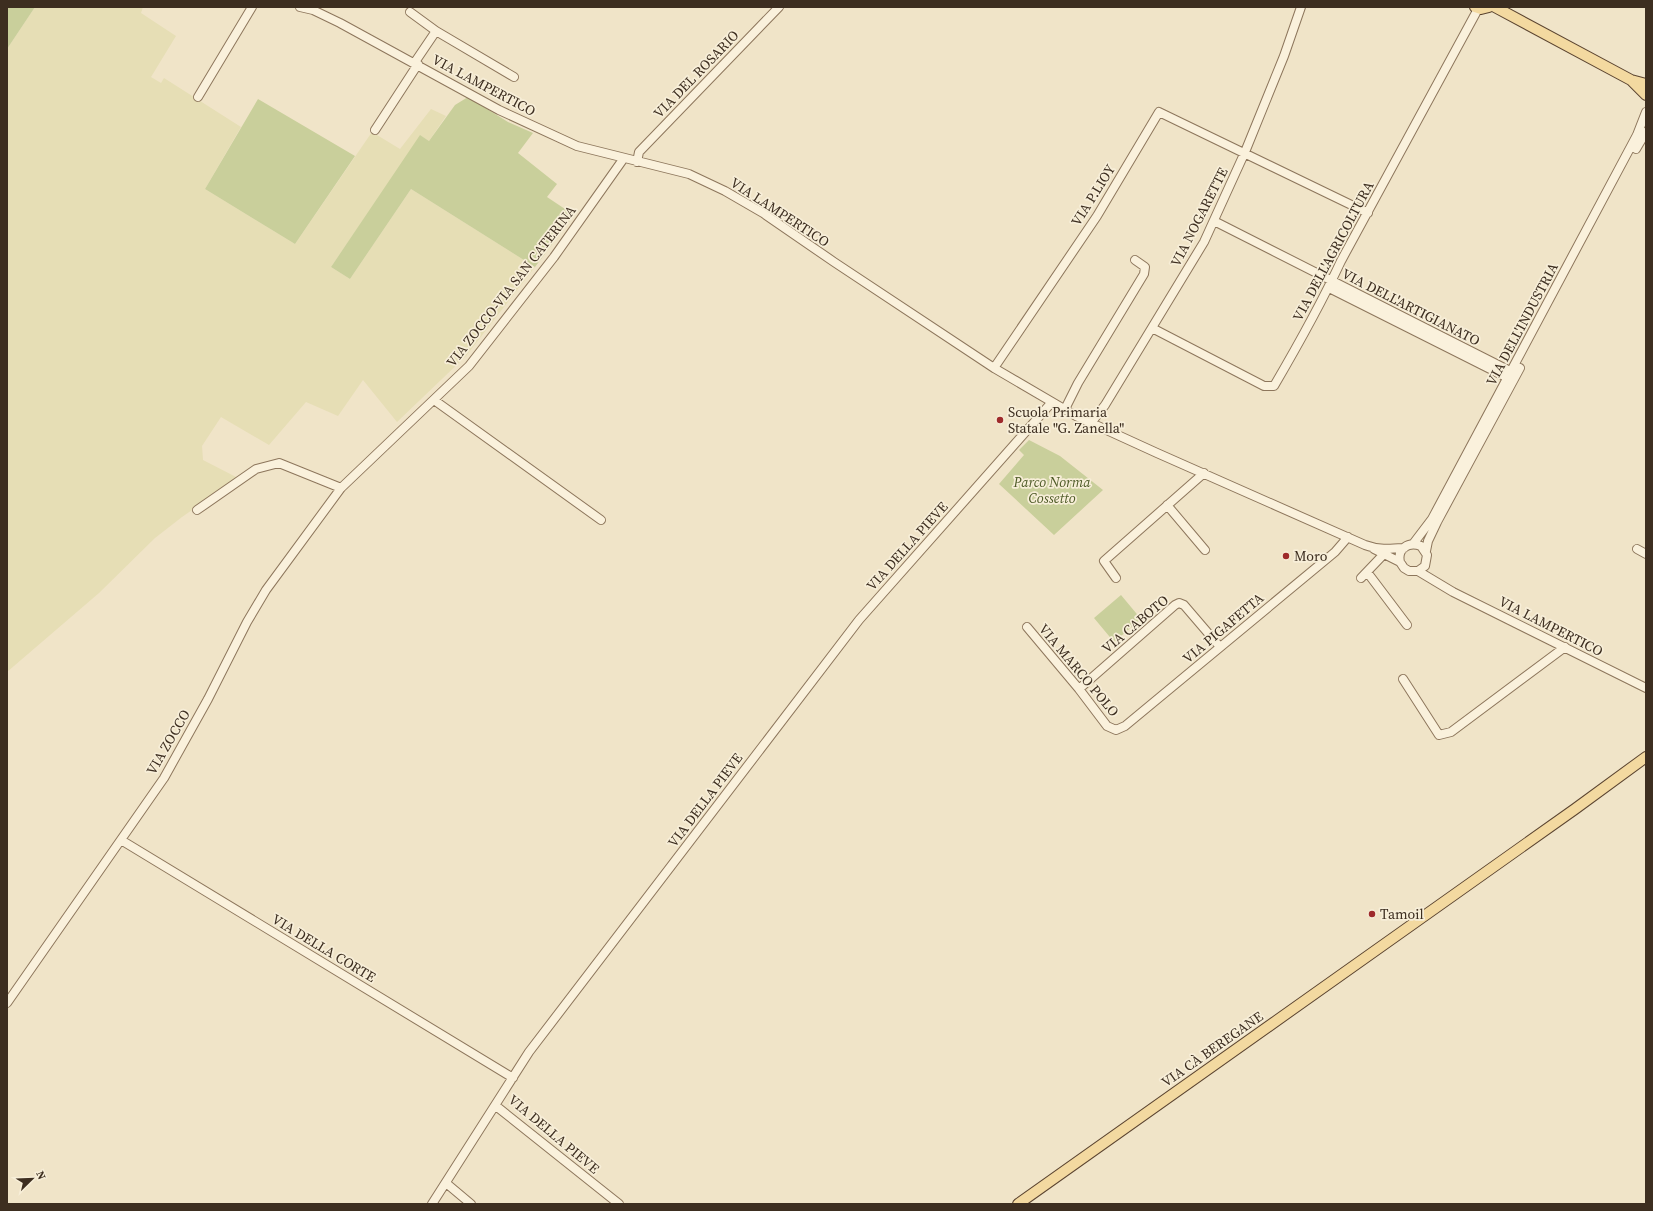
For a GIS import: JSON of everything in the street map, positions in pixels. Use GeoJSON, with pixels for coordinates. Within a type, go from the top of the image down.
{"type":"FeatureCollection","features":[{"type":"Feature","properties":{"kind":"main road"},"geometry":{"type":"LineString","coordinates":[[1477,8],[1484,9],[1489,7]]}},
{"type":"Feature","properties":{"kind":"main road"},"geometry":{"type":"LineString","coordinates":[[1495,7],[1632,80],[1646,84]]}},
{"type":"Feature","properties":{"kind":"main road"},"geometry":{"type":"LineString","coordinates":[[1632,80],[1646,95]]}},
{"type":"Feature","properties":{"kind":"main road","name":"VIA CÀ BEREGANE"},"geometry":{"type":"LineString","coordinates":[[1018,1204],[1646,757]]}},
{"type":"Feature","properties":{"kind":"street"},"geometry":{"type":"LineString","coordinates":[[198,97],[252,7]]}},
{"type":"Feature","properties":{"kind":"street","name":"VIA LAMPERTICO"},"geometry":{"type":"LineString","coordinates":[[300,7],[313,8],[417,63],[499,110],[577,146],[689,174],[725,191],[763,214],[994,368],[1065,410],[1091,423],[1373,548],[1383,555],[1400,562],[1406,570],[1412,572],[1418,571],[1444,587],[1646,688]]}},
{"type":"Feature","properties":{"kind":"street","name":"VIA DEL ROSARIO"},"geometry":{"type":"LineString","coordinates":[[637,162],[639,152],[779,7]]}},
{"type":"Feature","properties":{"kind":"street","name":"VIA NOGARETTE"},"geometry":{"type":"LineString","coordinates":[[1091,423],[1104,406],[1152,328],[1200,248],[1214,221],[1245,152],[1284,56],[1301,7]]}},
{"type":"Feature","properties":{"kind":"street","name":"VIA DELL'AGRICOLTURA"},"geometry":{"type":"LineString","coordinates":[[1152,328],[1264,386],[1274,386],[1293,354],[1330,285],[1341,261],[1477,8]]}},
{"type":"Feature","properties":{"kind":"street"},"geometry":{"type":"LineString","coordinates":[[410,12],[436,31],[514,77]]}},
{"type":"Feature","properties":{"kind":"street"},"geometry":{"type":"LineString","coordinates":[[375,130],[436,31]]}},
{"type":"Feature","properties":{"kind":"street","name":"VIA P.LIOY"},"geometry":{"type":"LineString","coordinates":[[994,368],[1096,216],[1159,112],[1245,152]]}},
{"type":"Feature","properties":{"kind":"street","name":"VIA DELL'INDUSTRIA"},"geometry":{"type":"LineString","coordinates":[[1426,551],[1428,541],[1437,522],[1637,135],[1646,112]]}},
{"type":"Feature","properties":{"kind":"street","name":"VIA DELL'INDUSTRIA"},"geometry":{"type":"LineString","coordinates":[[1413,544],[1432,519],[1513,377],[1646,132]]}},
{"type":"Feature","properties":{"kind":"street"},"geometry":{"type":"LineString","coordinates":[[1245,152],[1368,213]]}},
{"type":"Feature","properties":{"kind":"street","name":"VIA ZOCCO-VIA SAN CATERINA"},"geometry":{"type":"LineString","coordinates":[[341,488],[469,366],[554,257],[624,158]]}},
{"type":"Feature","properties":{"kind":"street","name":"VIA DELL'ARTIGIANATO"},"geometry":{"type":"LineString","coordinates":[[1214,221],[1330,285],[1513,377]]}},
{"type":"Feature","properties":{"kind":"street"},"geometry":{"type":"LineString","coordinates":[[1065,410],[1078,383],[1144,274],[1145,267],[1135,260]]}},
{"type":"Feature","properties":{"kind":"street"},"geometry":{"type":"LineString","coordinates":[[434,400],[601,520]]}},
{"type":"Feature","properties":{"kind":"street","name":"VIA DELLA PIEVE"},"geometry":{"type":"LineString","coordinates":[[619,1204],[496,1106],[534,1045],[859,620],[1052,402]]}},
{"type":"Feature","properties":{"kind":"street"},"geometry":{"type":"LineString","coordinates":[[198,510],[256,470],[279,463],[341,488]]}},
{"type":"Feature","properties":{"kind":"street"},"geometry":{"type":"LineString","coordinates":[[1116,578],[1104,561],[1204,473]]}},
{"type":"Feature","properties":{"kind":"street","name":"VIA ZOCCO"},"geometry":{"type":"LineString","coordinates":[[7,1003],[164,778],[208,699],[246,622],[266,590],[341,488]]}},
{"type":"Feature","properties":{"kind":"street"},"geometry":{"type":"LineString","coordinates":[[1167,505],[1205,550]]}},
{"type":"Feature","properties":{"kind":"street","name":"VIA PIGAFETTA"},"geometry":{"type":"LineString","coordinates":[[1111,728],[1116,730],[1125,726],[1335,552],[1348,537]]}},
{"type":"Feature","properties":{"kind":"street"},"geometry":{"type":"LineString","coordinates":[[1413,544],[1421,546],[1426,551]]}},
{"type":"Feature","properties":{"kind":"street","name":"VIA LAMPERTICO"},"geometry":{"type":"LineString","coordinates":[[1373,548],[1387,550],[1404,548],[1413,544]]}},
{"type":"Feature","properties":{"kind":"street"},"geometry":{"type":"LineString","coordinates":[[1400,562],[1400,557],[1404,548]]}},
{"type":"Feature","properties":{"kind":"street"},"geometry":{"type":"LineString","coordinates":[[1637,549],[1646,554]]}},
{"type":"Feature","properties":{"kind":"street","name":"VIA LAMPERTICO"},"geometry":{"type":"LineString","coordinates":[[1426,551],[1429,569],[1444,587]]}},
{"type":"Feature","properties":{"kind":"street"},"geometry":{"type":"LineString","coordinates":[[1383,555],[1364,575],[1407,625]]}},
{"type":"Feature","properties":{"kind":"street"},"geometry":{"type":"LineString","coordinates":[[1418,571],[1425,566],[1427,562]]}},
{"type":"Feature","properties":{"kind":"street","name":"VIA CABOTO"},"geometry":{"type":"LineString","coordinates":[[1079,688],[1179,603],[1184,604],[1220,647]]}},
{"type":"Feature","properties":{"kind":"street","name":"VIA MARCO POLO"},"geometry":{"type":"LineString","coordinates":[[1027,627],[1079,688],[1107,726],[1111,728]]}},
{"type":"Feature","properties":{"kind":"street"},"geometry":{"type":"LineString","coordinates":[[1403,679],[1439,735],[1443,735],[1451,732],[1565,647]]}},
{"type":"Feature","properties":{"kind":"street","name":"VIA DELLA CORTE"},"geometry":{"type":"LineString","coordinates":[[121,840],[513,1078]]}},
{"type":"Feature","properties":{"kind":"street"},"geometry":{"type":"LineString","coordinates":[[432,1204],[496,1106]]}},
{"type":"Feature","properties":{"kind":"street"},"geometry":{"type":"LineString","coordinates":[[446,1183],[471,1204]]}},
{"type":"Feature","properties":{"kind":"shaded area"},"geometry":{"type":"Polygon","coordinates":[[[35,7],[143,7],[141,13],[176,36],[151,77],[161,83],[164,78],[241,127],[205,189],[295,244],[372,132],[400,149],[431,109],[446,116],[429,141],[421,136],[331,267],[350,279],[411,189],[535,267],[466,356],[397,422],[363,380],[338,416],[306,402],[269,445],[221,417],[202,446],[203,460],[238,478],[182,517],[155,538],[99,593],[7,672],[7,49],[35,7]]]}},
{"type":"Feature","properties":{"kind":"green space"},"geometry":{"type":"Polygon","coordinates":[[[7,7],[35,7],[7,49],[7,7]]]}},
{"type":"Feature","properties":{"kind":"green space"},"geometry":{"type":"Polygon","coordinates":[[[468,97],[508,122],[533,133],[518,153],[557,184],[547,197],[574,215],[535,267],[411,189],[350,279],[331,267],[420,135],[429,141],[455,105],[468,97]]]}},
{"type":"Feature","properties":{"kind":"green space"},"geometry":{"type":"Polygon","coordinates":[[[258,99],[355,156],[295,244],[205,189],[258,99]]]}},
{"type":"Feature","properties":{"kind":"green space","name":"Parco Norma Cossetto"},"geometry":{"type":"Polygon","coordinates":[[[1029,440],[1060,456],[1103,490],[1054,535],[999,484],[1024,455],[1019,450],[1029,440]]]}},
{"type":"Feature","properties":{"kind":"green space"},"geometry":{"type":"Polygon","coordinates":[[[1121,595],[1141,619],[1114,642],[1094,618],[1121,595]]]}},
{"type":"Feature","properties":{"kind":"place","name":"Scuola Primaria Statale \"G. Zanella\""},"geometry":{"type":"Point","coordinates":[1000,420]}},
{"type":"Feature","properties":{"kind":"place","name":"Moro"},"geometry":{"type":"Point","coordinates":[1286,556]}},
{"type":"Feature","properties":{"kind":"place","name":"Tamoil"},"geometry":{"type":"Point","coordinates":[1372,914]}}]}
